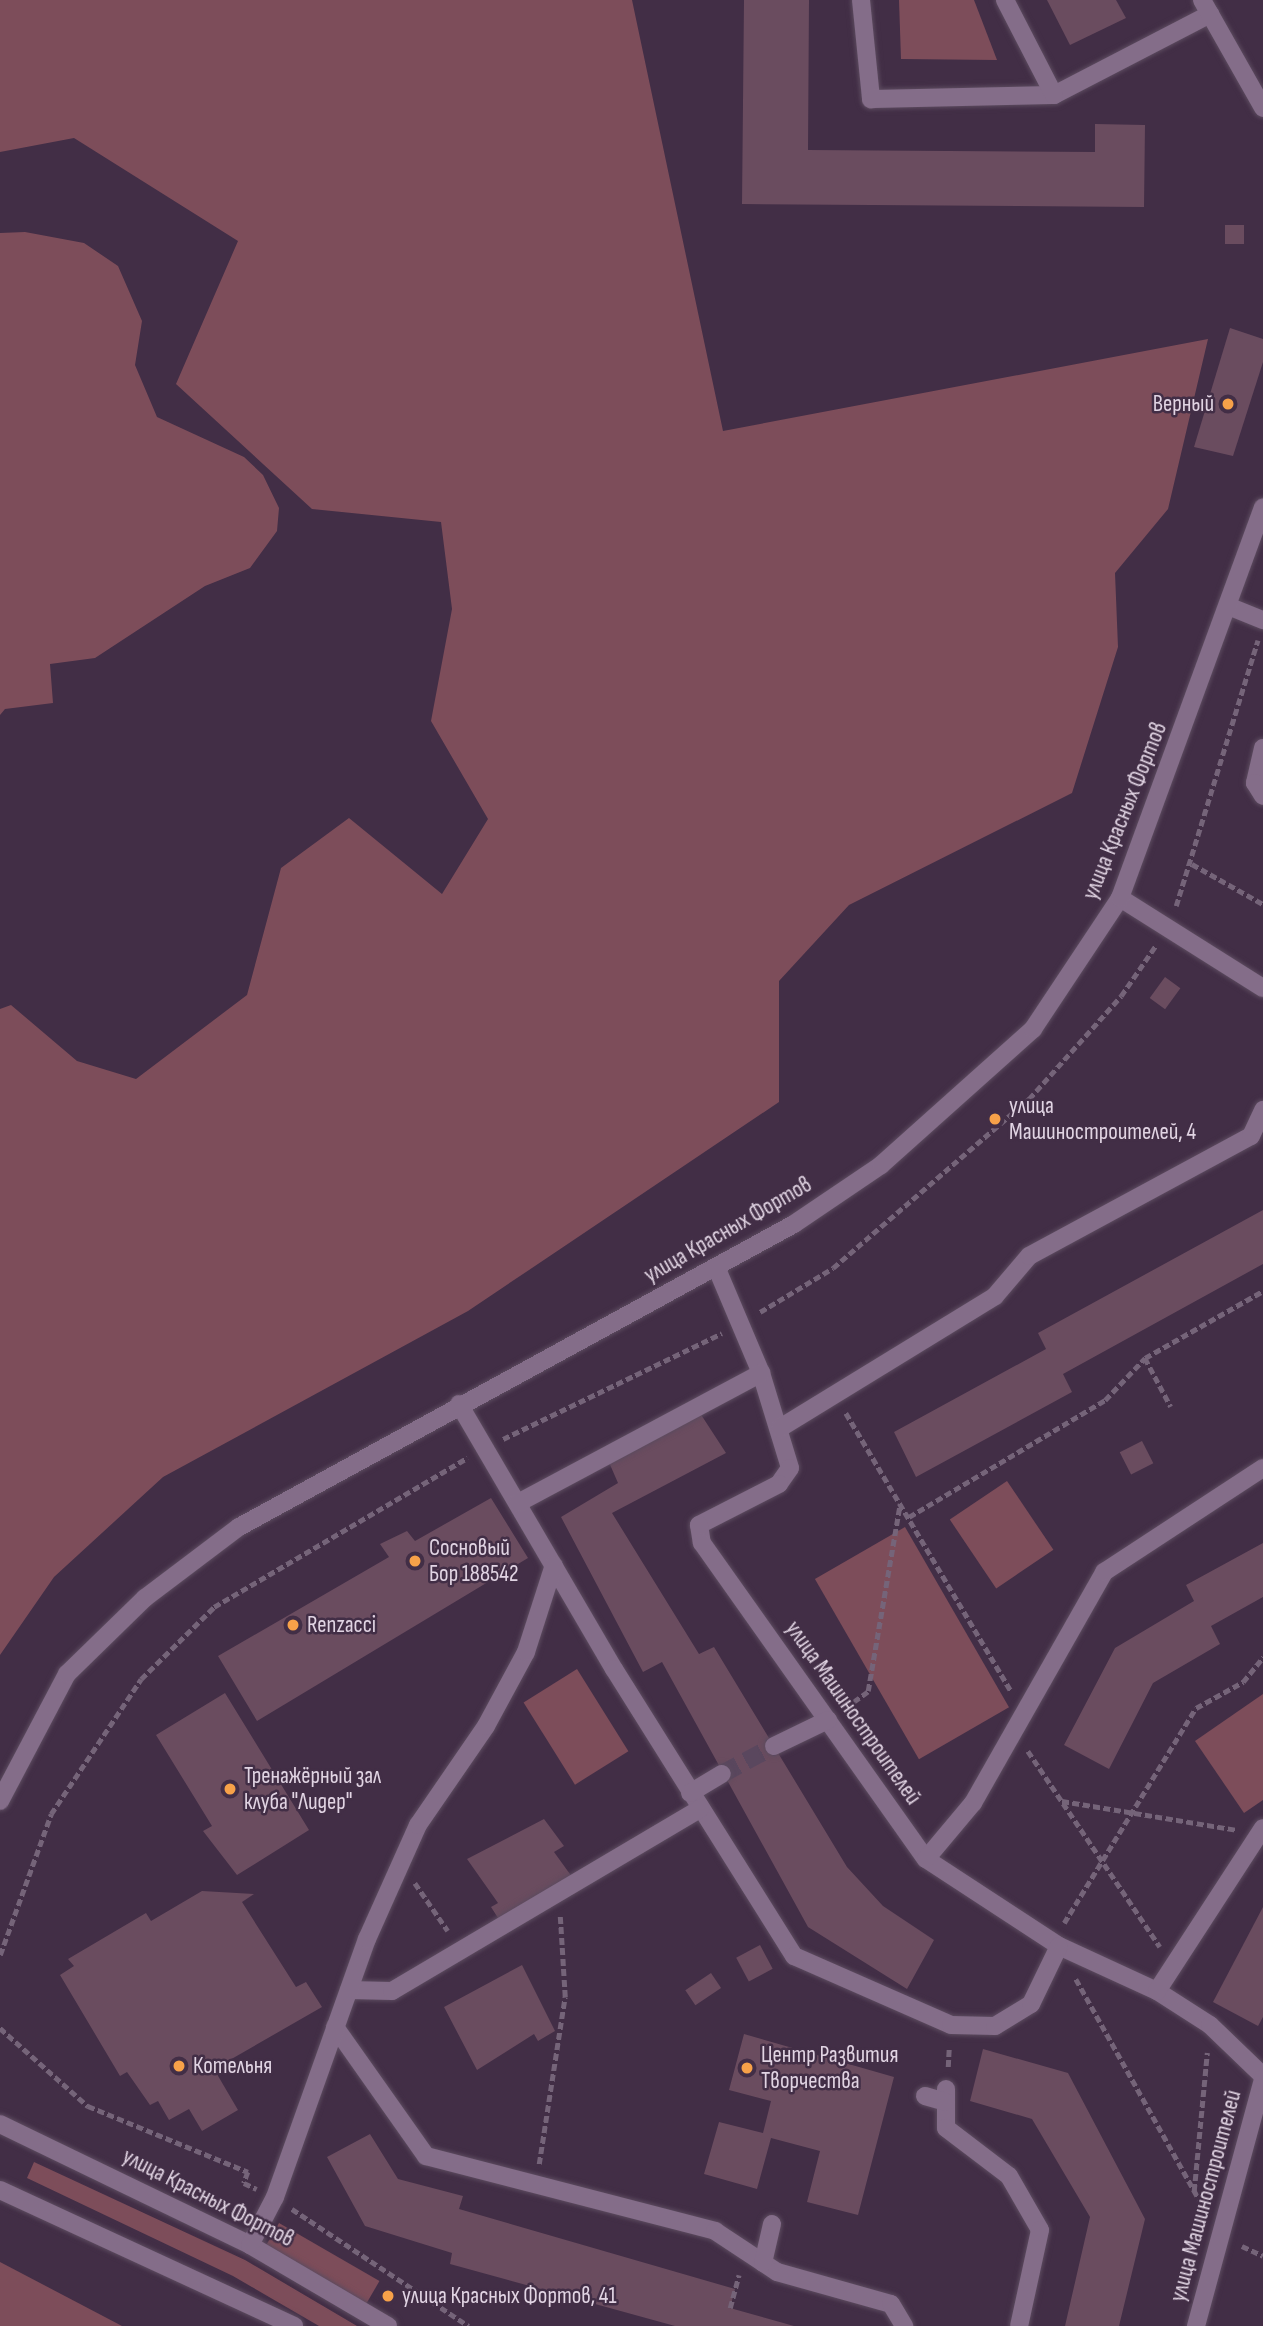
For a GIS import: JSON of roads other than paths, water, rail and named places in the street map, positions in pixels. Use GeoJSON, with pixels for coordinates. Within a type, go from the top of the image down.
{"type":"FeatureCollection","features":[{"type":"Feature","properties":{"kind":"street"},"geometry":{"type":"LineString","coordinates":[[860,0],[871,99],[1054,95],[1206,7],[1263,108]]}},
{"type":"Feature","properties":{"kind":"street"},"geometry":{"type":"LineString","coordinates":[[1005,0],[1054,95]]}},
{"type":"Feature","properties":{"kind":"street","name":"улица Красных Фортов"},"geometry":{"type":"LineString","coordinates":[[0,1801],[67,1674],[145,1598],[239,1527],[460,1404],[718,1269],[881,1165],[956,1102],[1033,1029],[1120,898],[1263,507]]}},
{"type":"Feature","properties":{"kind":"street"},"geometry":{"type":"LineString","coordinates":[[1228,606],[1263,620]]}},
{"type":"Feature","properties":{"kind":"street"},"geometry":{"type":"LineString","coordinates":[[1263,748],[1255,783],[1263,796]]}},
{"type":"Feature","properties":{"kind":"street"},"geometry":{"type":"LineString","coordinates":[[1120,898],[1263,988]]}},
{"type":"Feature","properties":{"kind":"street"},"geometry":{"type":"LineString","coordinates":[[780,1428],[995,1296],[1029,1256],[1251,1136],[1263,1110]]}},
{"type":"Feature","properties":{"kind":"street","name":"улица Машиностроителей"},"geometry":{"type":"LineString","coordinates":[[718,1269],[761,1373],[780,1428],[790,1468],[779,1484],[699,1525],[702,1542],[926,1859],[1056,1944],[1157,1991],[1210,2025],[1263,2078],[1196,2326]]}},
{"type":"Feature","properties":{"kind":"street"},"geometry":{"type":"LineString","coordinates":[[517,1503],[761,1373]]}},
{"type":"Feature","properties":{"kind":"street"},"geometry":{"type":"LineString","coordinates":[[460,1404],[690,1793],[794,1956],[951,2025],[995,2026],[1031,2004],[1056,1944]]}},
{"type":"Feature","properties":{"kind":"street"},"geometry":{"type":"LineString","coordinates":[[926,1859],[973,1803],[1104,1572],[1263,1468]]}},
{"type":"Feature","properties":{"kind":"street"},"geometry":{"type":"LineString","coordinates":[[250,2245],[275,2197],[335,2027],[401,1862],[526,1652],[554,1565]]}},
{"type":"Feature","properties":{"kind":"street"},"geometry":{"type":"LineString","coordinates":[[774,1746],[828,1720]]}},
{"type":"Feature","properties":{"kind":"street"},"geometry":{"type":"LineString","coordinates":[[690,1793],[722,1774]]}},
{"type":"Feature","properties":{"kind":"street"},"geometry":{"type":"LineString","coordinates":[[349,1990],[392,1991],[700,1809]]}},
{"type":"Feature","properties":{"kind":"street"},"geometry":{"type":"LineString","coordinates":[[1157,1991],[1260,1830]]}},
{"type":"Feature","properties":{"kind":"street"},"geometry":{"type":"LineString","coordinates":[[335,2027],[426,2156],[715,2231],[763,2263],[891,2304],[904,2326]]}},
{"type":"Feature","properties":{"kind":"street"},"geometry":{"type":"LineString","coordinates":[[925,2096],[946,2096],[946,2128],[1009,2176],[1040,2230],[1019,2326]]}},
{"type":"Feature","properties":{"kind":"street","name":"улица Красных Фортов"},"geometry":{"type":"LineString","coordinates":[[0,2124],[250,2245],[388,2326]]}},
{"type":"Feature","properties":{"kind":"street"},"geometry":{"type":"LineString","coordinates":[[0,2190],[294,2326]]}},
{"type":"Feature","properties":{"kind":"street"},"geometry":{"type":"LineString","coordinates":[[763,2263],[772,2224]]}},
{"type":"Feature","properties":{"kind":"tunnel"},"geometry":{"type":"LineString","coordinates":[[722,1774],[774,1746]]}},
{"type":"Feature","properties":{"kind":"place","name":"Верный"},"geometry":{"type":"Point","coordinates":[1228,404]}},
{"type":"Feature","properties":{"kind":"place","name":"улица Машиностроителей, 4"},"geometry":{"type":"Point","coordinates":[995,1119]}},
{"type":"Feature","properties":{"kind":"place","name":"Сосновый Бор 188542"},"geometry":{"type":"Point","coordinates":[415,1561]}},
{"type":"Feature","properties":{"kind":"place","name":"Renzacci"},"geometry":{"type":"Point","coordinates":[293,1625]}},
{"type":"Feature","properties":{"kind":"place","name":"Тренажёрный зал клуба \"Лидер\""},"geometry":{"type":"Point","coordinates":[230,1789]}},
{"type":"Feature","properties":{"kind":"place","name":"Котельня"},"geometry":{"type":"Point","coordinates":[179,2066]}},
{"type":"Feature","properties":{"kind":"place","name":"Центр Развития Творчества"},"geometry":{"type":"Point","coordinates":[747,2068]}},
{"type":"Feature","properties":{"kind":"place","name":"улица Красных Фортов, 41"},"geometry":{"type":"Point","coordinates":[388,2296]}}]}
